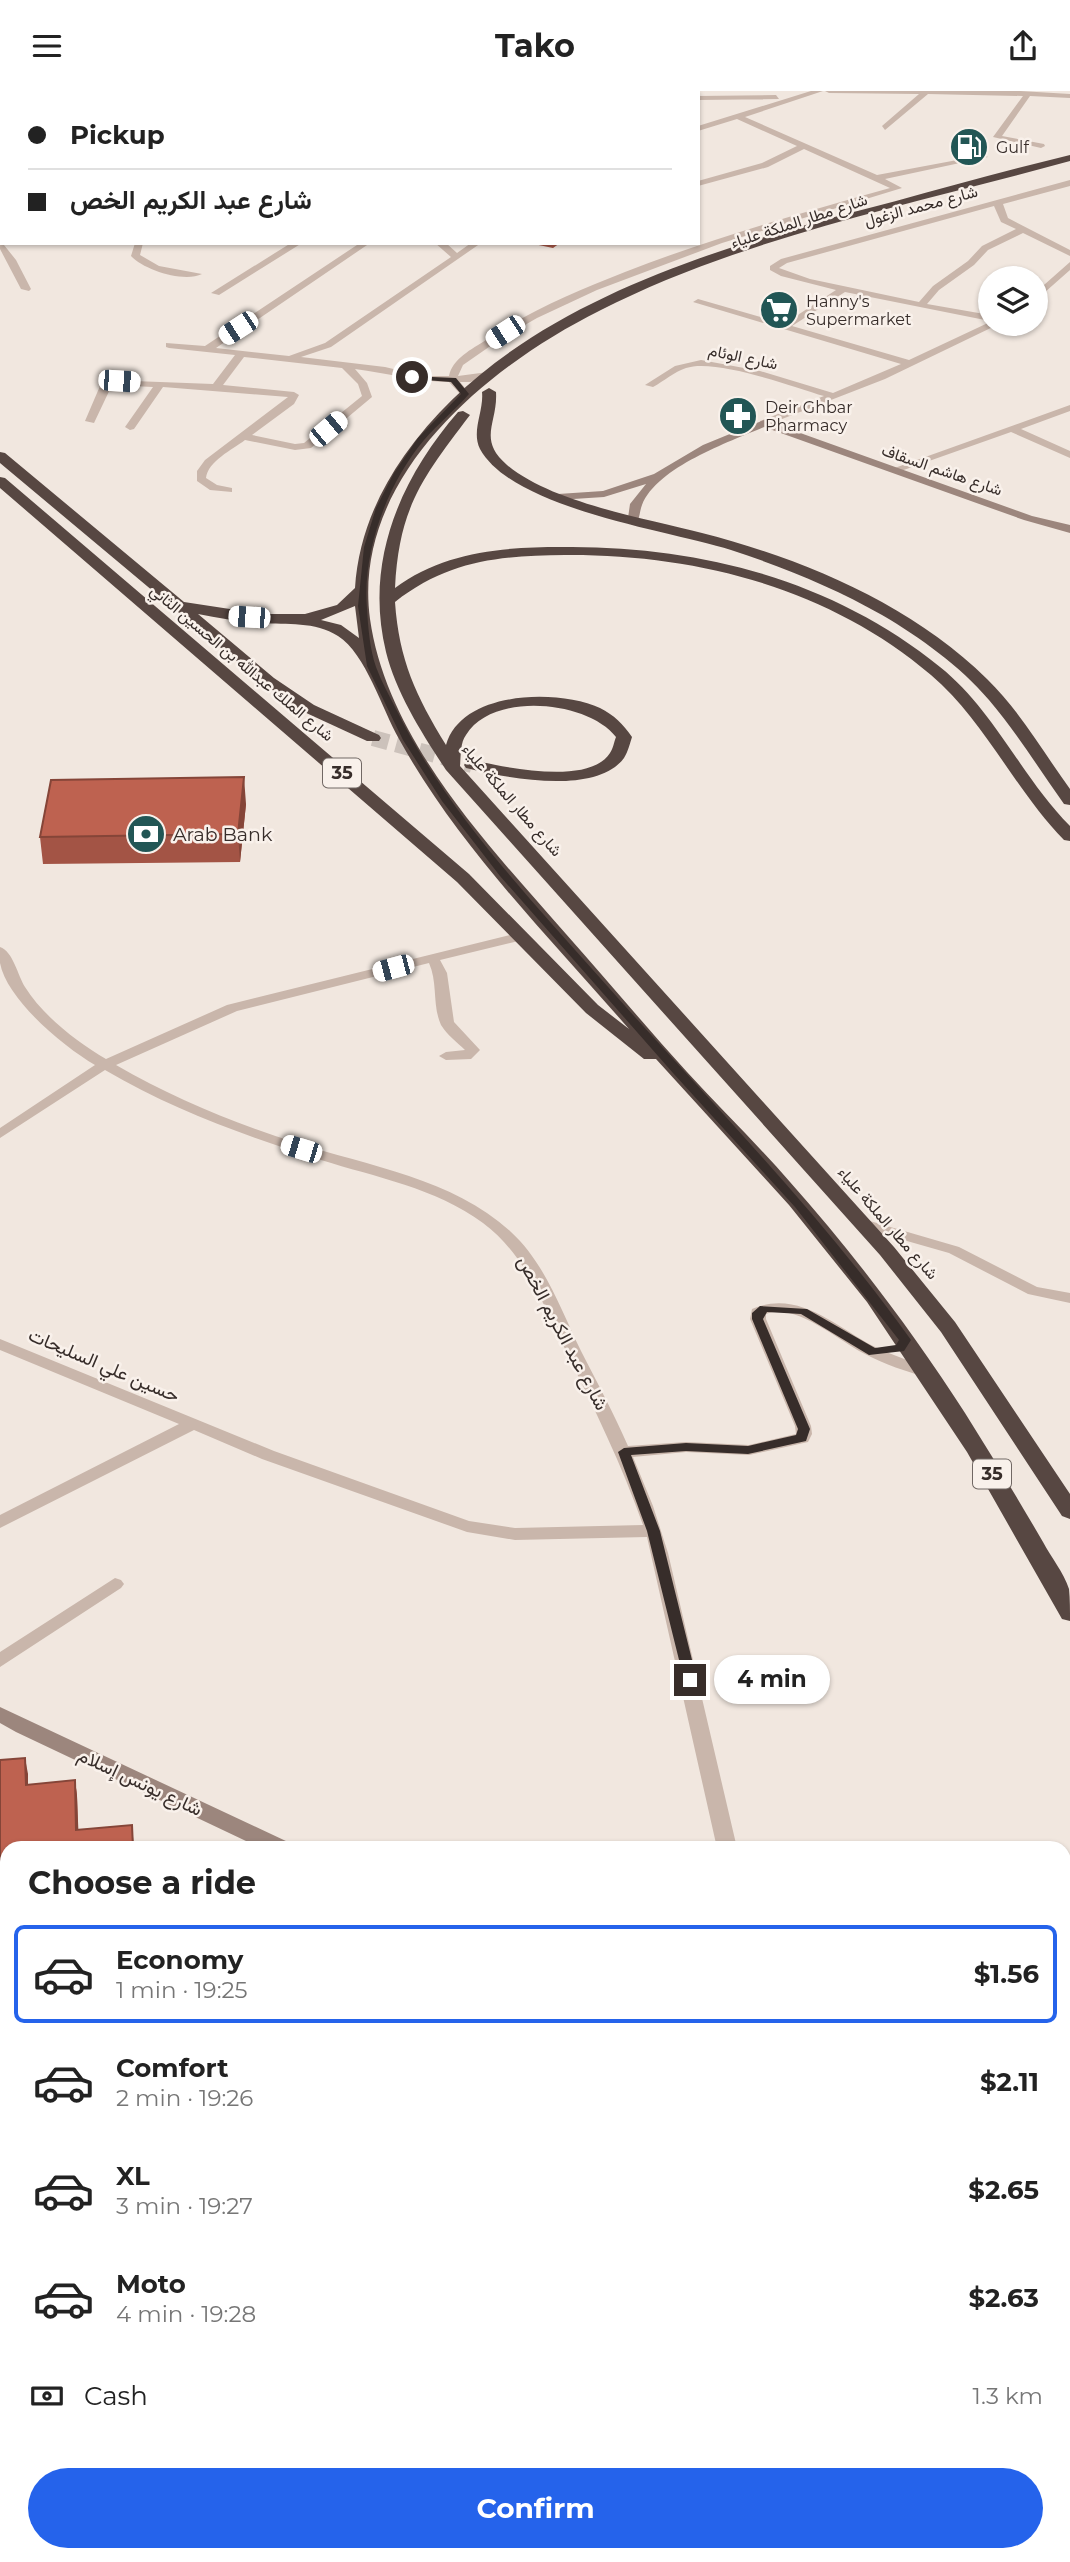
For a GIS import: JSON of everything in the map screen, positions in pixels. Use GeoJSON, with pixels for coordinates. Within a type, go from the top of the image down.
{"type":"FeatureCollection","features":[{"type":"Feature","properties":{"kind":"highway","name":"شارع مطار الملكة علياء"},"geometry":{"type":"LineString","coordinates":[[1070,158],[827,222],[682,271],[572,321],[531,344],[465,394],[421,440],[387,493],[373,527],[362,590],[371,666],[407,740],[445,799],[503,874],[676,1071],[799,1205],[905,1340],[929,1373],[1006,1497],[1070,1613]]}},
{"type":"Feature","properties":{"kind":"highway","name":"شارع مطار الملكة علياء"},"geometry":{"type":"LineString","coordinates":[[1070,167],[828,232],[667,288],[614,312],[547,348],[489,392],[445,434],[411,484],[402,504],[389,551],[387,601],[394,655],[420,716],[452,767],[892,1257],[972,1361],[1070,1511]]}},
{"type":"Feature","properties":{"kind":"highway"},"geometry":{"type":"LineString","coordinates":[[489,392],[491,404],[482,426],[488,450],[513,475],[558,497],[732,546],[800,571],[897,619],[942,649],[981,681],[1011,716],[1070,800]]}},
{"type":"Feature","properties":{"kind":"highway","name":"شارع الملك عبدالله بن الحسين الثاني"},"geometry":{"type":"LineString","coordinates":[[0,456],[231,650],[297,701],[373,738]]}},
{"type":"Feature","properties":{"kind":"highway","name":"شارع الملك عبدالله بن الحسين الثاني"},"geometry":{"type":"LineString","coordinates":[[0,481],[463,878],[592,1009],[638,1048],[676,1071]]}},
{"type":"Feature","properties":{"kind":"highway"},"geometry":{"type":"LineString","coordinates":[[387,601],[415,580],[445,566],[494,555],[549,550],[614,550],[661,555],[725,568],[783,585],[862,621],[935,670],[975,710],[1026,785],[1070,836]]}},
{"type":"Feature","properties":{"kind":"highway"},"geometry":{"type":"LineString","coordinates":[[178,605],[234,616],[311,616],[341,609],[362,590]]}},
{"type":"Feature","properties":{"kind":"highway"},"geometry":{"type":"LineString","coordinates":[[231,650],[237,633],[247,626],[274,622],[316,623],[336,627],[348,635],[371,666]]}},
{"type":"Feature","properties":{"kind":"highway"},"geometry":{"type":"LineString","coordinates":[[452,767],[453,748],[464,725],[478,714],[511,704],[547,702],[581,707],[613,722],[624,737],[618,755],[609,763],[570,776],[530,777],[472,765]]}},
{"type":"Feature","properties":{"kind":"street"},"geometry":{"type":"LineString","coordinates":[[700,128],[819,91]]}},
{"type":"Feature","properties":{"kind":"street"},"geometry":{"type":"LineString","coordinates":[[829,91],[944,91],[1070,96]]}},
{"type":"Feature","properties":{"kind":"street"},"geometry":{"type":"LineString","coordinates":[[885,128],[926,92]]}},
{"type":"Feature","properties":{"kind":"street"},"geometry":{"type":"LineString","coordinates":[[1028,94],[997,137],[1041,146]]}},
{"type":"Feature","properties":{"kind":"street"},"geometry":{"type":"LineString","coordinates":[[700,98],[800,96]]}},
{"type":"Feature","properties":{"kind":"street"},"geometry":{"type":"LineString","coordinates":[[737,116],[876,178]]}},
{"type":"Feature","properties":{"kind":"street"},"geometry":{"type":"LineString","coordinates":[[700,183],[756,168],[804,146]]}},
{"type":"Feature","properties":{"kind":"street","name":"شارع مطار الملكة علياء"},"geometry":{"type":"LineString","coordinates":[[876,178],[984,157]]}},
{"type":"Feature","properties":{"kind":"street","name":"شارع مطار الملكة علياء"},"geometry":{"type":"LineString","coordinates":[[488,375],[453,380],[457,366],[533,315],[582,292],[714,240],[898,188],[876,178]]}},
{"type":"Feature","properties":{"kind":"street","name":"شارع محمد الزغول"},"geometry":{"type":"LineString","coordinates":[[978,316],[783,275],[773,268],[784,261],[1070,183]]}},
{"type":"Feature","properties":{"kind":"street"},"geometry":{"type":"LineString","coordinates":[[998,201],[1004,220],[1070,253]]}},
{"type":"Feature","properties":{"kind":"street"},"geometry":{"type":"LineString","coordinates":[[922,304],[936,288],[971,263],[985,248],[1021,230]]}},
{"type":"Feature","properties":{"kind":"street"},"geometry":{"type":"LineString","coordinates":[[1,245],[26,289]]}},
{"type":"Feature","properties":{"kind":"street"},"geometry":{"type":"LineString","coordinates":[[138,245],[135,256],[143,263],[171,271],[197,274]]}},
{"type":"Feature","properties":{"kind":"street"},"geometry":{"type":"LineString","coordinates":[[216,293],[295,245]]}},
{"type":"Feature","properties":{"kind":"street"},"geometry":{"type":"LineString","coordinates":[[205,350],[363,245]]}},
{"type":"Feature","properties":{"kind":"street"},"geometry":{"type":"LineString","coordinates":[[443,245],[456,257]]}},
{"type":"Feature","properties":{"kind":"street"},"geometry":{"type":"LineString","coordinates":[[279,359],[328,345],[474,245]]}},
{"type":"Feature","properties":{"kind":"street"},"geometry":{"type":"LineString","coordinates":[[1048,286],[1070,265]]}},
{"type":"Feature","properties":{"kind":"street"},"geometry":{"type":"LineString","coordinates":[[780,326],[790,324],[844,289]]}},
{"type":"Feature","properties":{"kind":"street"},"geometry":{"type":"LineString","coordinates":[[698,302],[911,364]]}},
{"type":"Feature","properties":{"kind":"street"},"geometry":{"type":"LineString","coordinates":[[558,497],[604,494],[658,476],[707,447],[911,364],[978,332]]}},
{"type":"Feature","properties":{"kind":"street"},"geometry":{"type":"LineString","coordinates":[[169,345],[385,370],[423,379],[453,380],[465,394]]}},
{"type":"Feature","properties":{"kind":"street"},"geometry":{"type":"LineString","coordinates":[[244,437],[295,447],[310,444],[367,397],[368,392],[362,383],[334,356],[328,345]]}},
{"type":"Feature","properties":{"kind":"street"},"geometry":{"type":"LineString","coordinates":[[216,387],[241,354]]}},
{"type":"Feature","properties":{"kind":"street","name":"شارع الوئام"},"geometry":{"type":"LineString","coordinates":[[650,385],[684,365],[700,363],[774,379],[833,396]]}},
{"type":"Feature","properties":{"kind":"street"},"geometry":{"type":"LineString","coordinates":[[90,421],[108,383],[216,387],[284,392],[295,396],[291,402],[202,471],[201,479],[208,485],[228,490]]}},
{"type":"Feature","properties":{"kind":"street"},"geometry":{"type":"LineString","coordinates":[[130,428],[160,384]]}},
{"type":"Feature","properties":{"kind":"street"},"geometry":{"type":"LineString","coordinates":[[894,470],[1070,408]]}},
{"type":"Feature","properties":{"kind":"street","name":"شارع هاشم السقاف"},"geometry":{"type":"LineString","coordinates":[[764,422],[1028,517],[1070,529]]}},
{"type":"Feature","properties":{"kind":"street"},"geometry":{"type":"LineString","coordinates":[[1013,429],[1070,455]]}},
{"type":"Feature","properties":{"kind":"street"},"geometry":{"type":"LineString","coordinates":[[634,518],[636,504],[658,476]]}},
{"type":"Feature","properties":{"kind":"street"},"geometry":{"type":"LineString","coordinates":[[0,1134],[104,1065],[239,1006],[522,936]]}},
{"type":"Feature","properties":{"kind":"street","name":"شارع عبد الكريم الخص"},"geometry":{"type":"LineString","coordinates":[[0,951],[19,992],[43,1020],[104,1065],[246,1132],[404,1180],[447,1197],[486,1220],[520,1250],[624,1452],[653,1531],[709,1755],[726,1841]]}},
{"type":"Feature","properties":{"kind":"street"},"geometry":{"type":"LineString","coordinates":[[432,958],[442,975],[447,1024],[454,1034],[473,1050],[466,1056],[446,1056]]}},
{"type":"Feature","properties":{"kind":"street"},"geometry":{"type":"LineString","coordinates":[[863,1224],[954,1250],[1026,1288],[1046,1295],[1070,1298]]}},
{"type":"Feature","properties":{"kind":"street"},"geometry":{"type":"LineString","coordinates":[[892,1257],[909,1236]]}},
{"type":"Feature","properties":{"kind":"street"},"geometry":{"type":"LineString","coordinates":[[624,1452],[686,1447],[748,1450],[802,1438],[804,1429],[758,1319],[758,1313],[764,1308],[803,1311],[873,1352],[929,1373]]}},
{"type":"Feature","properties":{"kind":"street"},"geometry":{"type":"LineString","coordinates":[[873,1352],[900,1348],[905,1340]]}},
{"type":"Feature","properties":{"kind":"street","name":"حسين علي السليحات"},"geometry":{"type":"LineString","coordinates":[[0,1344],[191,1425],[389,1500],[467,1525],[515,1534],[653,1531]]}},
{"type":"Feature","properties":{"kind":"street"},"geometry":{"type":"LineString","coordinates":[[0,1522],[191,1425]]}},
{"type":"Feature","properties":{"kind":"street"},"geometry":{"type":"LineString","coordinates":[[0,1661],[115,1584]]}},
{"type":"Feature","properties":{"kind":"street","name":"شارع يونس إسلام"},"geometry":{"type":"LineString","coordinates":[[0,1714],[266,1841]]}},
{"type":"Feature","properties":{"kind":"building"},"geometry":{"type":"Polygon","coordinates":[[[244,777],[238,834],[40,837],[51,780],[244,777]]]}},
{"type":"Feature","properties":{"kind":"building"},"geometry":{"type":"Polygon","coordinates":[[[25,1758],[26,1785],[75,1780],[76,1830],[132,1825],[133,1841],[0,1841],[0,1760],[25,1758]]]}},
{"type":"Feature","properties":{"kind":"tunnel"},"geometry":{"type":"LineString","coordinates":[[373,738],[472,765]]}},
{"type":"Feature","properties":{"kind":"place","name":"Gulf"},"geometry":{"type":"Point","coordinates":[969,147]}},
{"type":"Feature","properties":{"kind":"place","name":"Hanny's Supermarket"},"geometry":{"type":"Point","coordinates":[779,310]}},
{"type":"Feature","properties":{"kind":"place","name":"Deir Ghbar Pharmacy"},"geometry":{"type":"Point","coordinates":[738,416]}},
{"type":"Feature","properties":{"kind":"place","name":"Arab Bank"},"geometry":{"type":"Point","coordinates":[146,834]}},
{"type":"Feature","properties":{"kind":"route"},"geometry":{"type":"LineString","coordinates":[[412,377],[453,380],[465,394],[421,440],[397,473],[380,508],[368,547],[362,606],[371,666],[407,740],[445,799],[503,874],[676,1071],[799,1205],[905,1340],[900,1348],[873,1352],[803,1311],[764,1308],[757,1316],[804,1429],[802,1438],[748,1450],[686,1447],[624,1452],[653,1531],[690,1680]]}}]}
